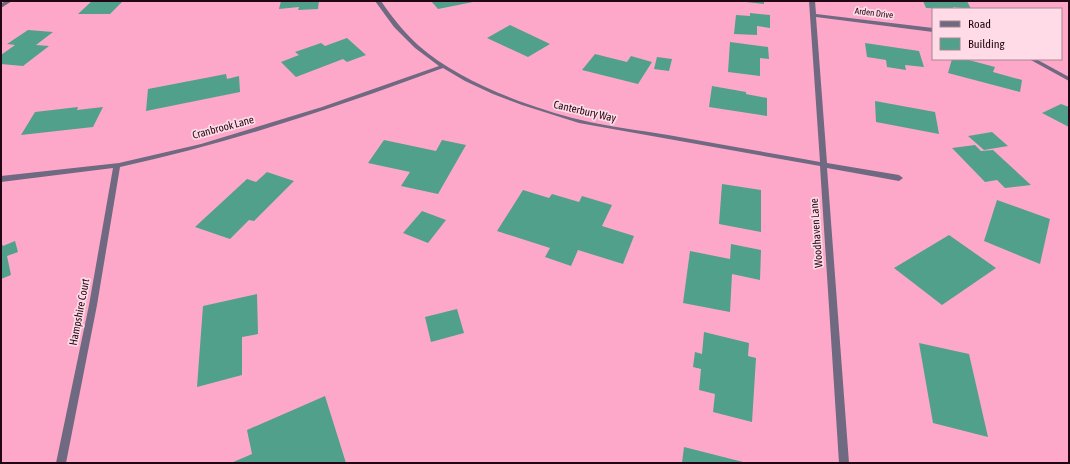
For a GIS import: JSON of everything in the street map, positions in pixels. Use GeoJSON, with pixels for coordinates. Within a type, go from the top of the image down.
{"type":"FeatureCollection","features":[{"type":"Feature","properties":{"kind":"street"},"geometry":{"type":"LineString","coordinates":[[1,6],[9,1]]}},
{"type":"Feature","properties":{"kind":"street","name":"Canterbury Way"},"geometry":{"type":"LineString","coordinates":[[378,1],[397,29],[412,43],[444,66],[498,95],[536,110],[581,122],[822,166],[899,178]]}},
{"type":"Feature","properties":{"kind":"street","name":"Woodhaven Lane"},"geometry":{"type":"LineString","coordinates":[[812,1],[822,166],[844,463]]}},
{"type":"Feature","properties":{"kind":"street","name":"Arden Drive"},"geometry":{"type":"LineString","coordinates":[[812,15],[932,30]]}},
{"type":"Feature","properties":{"kind":"street"},"geometry":{"type":"LineString","coordinates":[[1034,60],[1069,79]]}},
{"type":"Feature","properties":{"kind":"street","name":"Cranbrook Lane"},"geometry":{"type":"LineString","coordinates":[[1,179],[117,165],[239,135],[323,109],[444,66]]}},
{"type":"Feature","properties":{"kind":"street","name":"Hampshire Court"},"geometry":{"type":"LineString","coordinates":[[61,463],[93,305],[117,165]]}},
{"type":"Feature","properties":{"kind":"building"},"geometry":{"type":"Polygon","coordinates":[[[92,1],[123,1],[110,14],[78,14],[92,1]]]}},
{"type":"Feature","properties":{"kind":"building"},"geometry":{"type":"Polygon","coordinates":[[[281,1],[319,1],[318,9],[298,10],[299,7],[279,9],[281,1]]]}},
{"type":"Feature","properties":{"kind":"building"},"geometry":{"type":"Polygon","coordinates":[[[431,1],[473,1],[473,2],[438,9],[431,1]]]}},
{"type":"Feature","properties":{"kind":"building"},"geometry":{"type":"Polygon","coordinates":[[[764,1],[764,4],[746,2],[764,1]]]}},
{"type":"Feature","properties":{"kind":"building"},"geometry":{"type":"Polygon","coordinates":[[[923,1],[967,1],[970,8],[953,7],[926,8],[923,1]]]}},
{"type":"Feature","properties":{"kind":"building"},"geometry":{"type":"Polygon","coordinates":[[[750,13],[770,15],[770,28],[757,26],[757,35],[734,34],[736,15],[750,16],[750,13]]]}},
{"type":"Feature","properties":{"kind":"building"},"geometry":{"type":"Polygon","coordinates":[[[510,25],[550,44],[528,57],[487,38],[510,25]]]}},
{"type":"Feature","properties":{"kind":"building"},"geometry":{"type":"Polygon","coordinates":[[[28,30],[53,32],[36,45],[49,46],[23,66],[1,64],[1,55],[15,45],[7,44],[28,30]]]}},
{"type":"Feature","properties":{"kind":"building"},"geometry":{"type":"Polygon","coordinates":[[[347,38],[366,55],[347,62],[343,59],[296,77],[281,62],[299,55],[295,52],[321,43],[325,46],[347,38]]]}},
{"type":"Feature","properties":{"kind":"building"},"geometry":{"type":"Polygon","coordinates":[[[730,42],[768,47],[769,59],[760,58],[760,76],[728,72],[730,42]]]}},
{"type":"Feature","properties":{"kind":"building"},"geometry":{"type":"Polygon","coordinates":[[[865,43],[919,51],[924,67],[905,65],[906,70],[887,67],[886,60],[867,57],[865,43]]]}},
{"type":"Feature","properties":{"kind":"building"},"geometry":{"type":"Polygon","coordinates":[[[595,54],[627,62],[631,56],[652,62],[638,84],[582,70],[595,54]]]}},
{"type":"Feature","properties":{"kind":"building"},"geometry":{"type":"Polygon","coordinates":[[[657,57],[672,59],[669,71],[654,69],[657,57]]]}},
{"type":"Feature","properties":{"kind":"building"},"geometry":{"type":"Polygon","coordinates":[[[952,60],[969,60],[995,67],[993,72],[1022,80],[1020,92],[948,73],[952,60]]]}},
{"type":"Feature","properties":{"kind":"building"},"geometry":{"type":"Polygon","coordinates":[[[226,74],[227,79],[239,76],[240,92],[146,111],[148,89],[226,74]]]}},
{"type":"Feature","properties":{"kind":"building"},"geometry":{"type":"Polygon","coordinates":[[[712,86],[746,92],[746,94],[767,98],[767,116],[709,107],[712,86]]]}},
{"type":"Feature","properties":{"kind":"building"},"geometry":{"type":"Polygon","coordinates":[[[875,101],[935,112],[939,134],[876,122],[875,101]]]}},
{"type":"Feature","properties":{"kind":"building"},"geometry":{"type":"Polygon","coordinates":[[[1061,104],[1069,107],[1069,127],[1042,113],[1061,104]]]}},
{"type":"Feature","properties":{"kind":"building"},"geometry":{"type":"Polygon","coordinates":[[[78,107],[77,110],[103,107],[93,127],[21,135],[35,112],[78,107]]]}},
{"type":"Feature","properties":{"kind":"building"},"geometry":{"type":"Polygon","coordinates":[[[992,132],[1008,146],[984,150],[968,136],[992,132]]]}},
{"type":"Feature","properties":{"kind":"building"},"geometry":{"type":"Polygon","coordinates":[[[384,140],[436,151],[442,140],[466,145],[438,194],[401,186],[410,172],[368,163],[384,140]]]}},
{"type":"Feature","properties":{"kind":"building"},"geometry":{"type":"Polygon","coordinates":[[[975,145],[981,151],[993,150],[1031,185],[1005,188],[997,180],[985,182],[952,148],[975,145]]]}},
{"type":"Feature","properties":{"kind":"building"},"geometry":{"type":"Polygon","coordinates":[[[267,172],[294,181],[254,221],[249,220],[230,239],[195,227],[247,179],[256,182],[267,172]]]}},
{"type":"Feature","properties":{"kind":"building"},"geometry":{"type":"Polygon","coordinates":[[[722,184],[761,190],[761,232],[719,224],[722,184]]]}},
{"type":"Feature","properties":{"kind":"building"},"geometry":{"type":"Polygon","coordinates":[[[523,190],[549,198],[552,194],[579,202],[582,196],[612,205],[602,226],[634,236],[623,264],[578,250],[571,266],[545,257],[550,248],[497,231],[523,190]]]}},
{"type":"Feature","properties":{"kind":"building"},"geometry":{"type":"Polygon","coordinates":[[[997,200],[1050,219],[1040,264],[984,241],[997,200]]]}},
{"type":"Feature","properties":{"kind":"building"},"geometry":{"type":"Polygon","coordinates":[[[422,211],[446,220],[428,243],[403,233],[422,211]]]}},
{"type":"Feature","properties":{"kind":"building"},"geometry":{"type":"Polygon","coordinates":[[[949,235],[996,268],[942,305],[894,268],[949,235]]]}},
{"type":"Feature","properties":{"kind":"building"},"geometry":{"type":"Polygon","coordinates":[[[15,241],[18,252],[7,256],[11,275],[1,279],[1,242],[3,246],[15,241]]]}},
{"type":"Feature","properties":{"kind":"building"},"geometry":{"type":"Polygon","coordinates":[[[731,244],[761,250],[760,280],[732,274],[730,312],[683,303],[690,251],[730,259],[731,244]]]}},
{"type":"Feature","properties":{"kind":"building"},"geometry":{"type":"Polygon","coordinates":[[[257,294],[258,334],[242,337],[242,375],[197,387],[203,306],[257,294]]]}},
{"type":"Feature","properties":{"kind":"building"},"geometry":{"type":"Polygon","coordinates":[[[457,309],[464,333],[431,342],[425,317],[457,309]]]}},
{"type":"Feature","properties":{"kind":"building"},"geometry":{"type":"Polygon","coordinates":[[[704,332],[749,343],[748,356],[756,358],[752,422],[713,412],[715,394],[699,390],[701,369],[693,367],[695,352],[702,354],[704,332]]]}},
{"type":"Feature","properties":{"kind":"building"},"geometry":{"type":"Polygon","coordinates":[[[919,343],[969,354],[988,437],[933,423],[919,343]]]}},
{"type":"Feature","properties":{"kind":"building"},"geometry":{"type":"Polygon","coordinates":[[[325,396],[346,463],[231,463],[252,454],[247,430],[325,396]]]}},
{"type":"Feature","properties":{"kind":"building"},"geometry":{"type":"Polygon","coordinates":[[[684,447],[743,462],[743,463],[682,463],[684,447]]]}}]}
